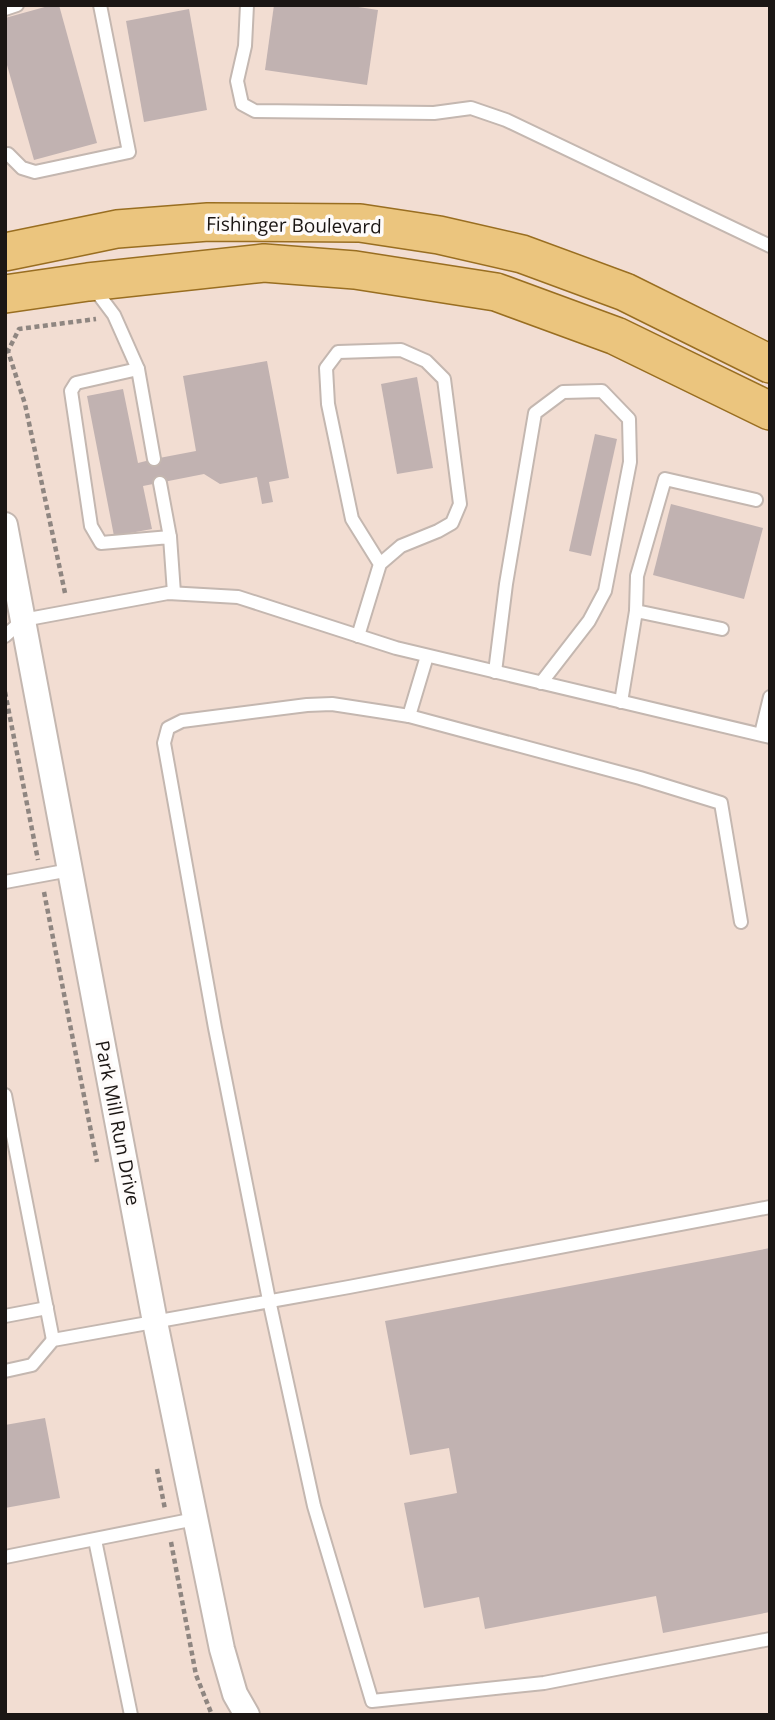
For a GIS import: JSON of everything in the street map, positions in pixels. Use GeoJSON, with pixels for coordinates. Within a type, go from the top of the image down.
{"type":"FeatureCollection","features":[{"type":"Feature","properties":{"kind":"main road","name":"Fishinger Boulevard"},"geometry":{"type":"LineString","coordinates":[[5,252],[117,229],[208,222],[360,223],[439,234],[522,254],[625,292],[770,364]]}},
{"type":"Feature","properties":{"kind":"main road","name":"Fishinger Boulevard"},"geometry":{"type":"LineString","coordinates":[[5,294],[264,263],[355,270],[496,292],[615,337],[770,411]]}},
{"type":"Feature","properties":{"kind":"street","name":"Park Mill Run Drive"},"geometry":{"type":"LineString","coordinates":[[5,526],[14,628],[70,870],[195,1520],[222,1649],[235,1695],[247,1715]]}},
{"type":"Feature","properties":{"kind":"lane"},"geometry":{"type":"LineString","coordinates":[[5,9],[17,5]]}},
{"type":"Feature","properties":{"kind":"lane"},"geometry":{"type":"LineString","coordinates":[[6,152],[22,167],[35,172],[129,152],[100,5]]}},
{"type":"Feature","properties":{"kind":"lane"},"geometry":{"type":"LineString","coordinates":[[247,5],[245,46],[237,81],[242,104],[255,111],[434,113],[471,108],[506,120],[770,246]]}},
{"type":"Feature","properties":{"kind":"lane"},"geometry":{"type":"LineString","coordinates":[[88,282],[114,315],[138,369],[155,459]]}},
{"type":"Feature","properties":{"kind":"lane"},"geometry":{"type":"LineString","coordinates":[[358,636],[380,564],[401,547],[452,523],[460,504],[444,379],[426,361],[401,350],[338,352],[326,368],[327,404],[352,519],[380,564]]}},
{"type":"Feature","properties":{"kind":"lane"},"geometry":{"type":"LineString","coordinates":[[138,369],[76,383],[71,391],[91,526],[101,543],[170,537]]}},
{"type":"Feature","properties":{"kind":"lane"},"geometry":{"type":"LineString","coordinates":[[495,672],[506,584],[535,413],[563,391],[602,391],[629,419],[630,462],[605,591],[589,621],[541,683]]}},
{"type":"Feature","properties":{"kind":"lane"},"geometry":{"type":"LineString","coordinates":[[621,702],[636,611],[637,576],[665,479],[755,500]]}},
{"type":"Feature","properties":{"kind":"lane"},"geometry":{"type":"LineString","coordinates":[[160,483],[170,537],[174,593]]}},
{"type":"Feature","properties":{"kind":"lane"},"geometry":{"type":"LineString","coordinates":[[14,628],[168,593],[238,597],[396,648],[765,735],[770,697]]}},
{"type":"Feature","properties":{"kind":"lane"},"geometry":{"type":"LineString","coordinates":[[636,611],[722,629]]}},
{"type":"Feature","properties":{"kind":"lane"},"geometry":{"type":"LineString","coordinates":[[408,716],[427,656]]}},
{"type":"Feature","properties":{"kind":"lane"},"geometry":{"type":"LineString","coordinates":[[741,922],[721,803],[640,778],[408,716],[332,705],[307,705],[182,721],[168,727],[164,743],[215,1028],[269,1300],[314,1506],[372,1701],[544,1683],[770,1639]]}},
{"type":"Feature","properties":{"kind":"lane"},"geometry":{"type":"LineString","coordinates":[[5,882],[70,870]]}},
{"type":"Feature","properties":{"kind":"lane"},"geometry":{"type":"LineString","coordinates":[[5,1095],[52,1340]]}},
{"type":"Feature","properties":{"kind":"lane"},"geometry":{"type":"LineString","coordinates":[[5,1371],[32,1365],[52,1340],[770,1207]]}},
{"type":"Feature","properties":{"kind":"lane"},"geometry":{"type":"LineString","coordinates":[[5,1316],[47,1308]]}},
{"type":"Feature","properties":{"kind":"lane"},"geometry":{"type":"LineString","coordinates":[[5,1557],[195,1520]]}},
{"type":"Feature","properties":{"kind":"lane"},"geometry":{"type":"LineString","coordinates":[[95,1540],[131,1715]]}},
{"type":"Feature","properties":{"kind":"shaded area"},"geometry":{"type":"Polygon","coordinates":[[[5,5],[770,5],[770,1715],[5,1715],[5,5]]]}},
{"type":"Feature","properties":{"kind":"building"},"geometry":{"type":"Polygon","coordinates":[[[59,5],[97,143],[34,160],[5,58],[5,18],[59,5]]]}},
{"type":"Feature","properties":{"kind":"building"},"geometry":{"type":"Polygon","coordinates":[[[274,5],[345,5],[378,10],[367,85],[265,70],[274,5]]]}},
{"type":"Feature","properties":{"kind":"building"},"geometry":{"type":"Polygon","coordinates":[[[189,9],[207,110],[144,122],[126,21],[189,9]]]}},
{"type":"Feature","properties":{"kind":"building"},"geometry":{"type":"Polygon","coordinates":[[[267,361],[289,478],[269,482],[273,502],[262,504],[257,477],[220,484],[204,474],[143,486],[152,529],[114,536],[87,396],[123,389],[138,463],[196,451],[183,376],[267,361]]]}},
{"type":"Feature","properties":{"kind":"building"},"geometry":{"type":"Polygon","coordinates":[[[417,377],[433,468],[397,474],[381,384],[417,377]]]}},
{"type":"Feature","properties":{"kind":"building"},"geometry":{"type":"Polygon","coordinates":[[[595,434],[617,439],[591,556],[569,551],[595,434]]]}},
{"type":"Feature","properties":{"kind":"building"},"geometry":{"type":"Polygon","coordinates":[[[671,504],[763,528],[744,599],[653,575],[671,504]]]}},
{"type":"Feature","properties":{"kind":"building"},"geometry":{"type":"Polygon","coordinates":[[[770,1248],[770,1612],[663,1633],[656,1596],[485,1629],[479,1597],[424,1608],[404,1503],[457,1493],[449,1448],[410,1455],[385,1321],[770,1248]]]}},
{"type":"Feature","properties":{"kind":"building"},"geometry":{"type":"Polygon","coordinates":[[[45,1418],[60,1498],[5,1508],[5,1425],[45,1418]]]}}]}
